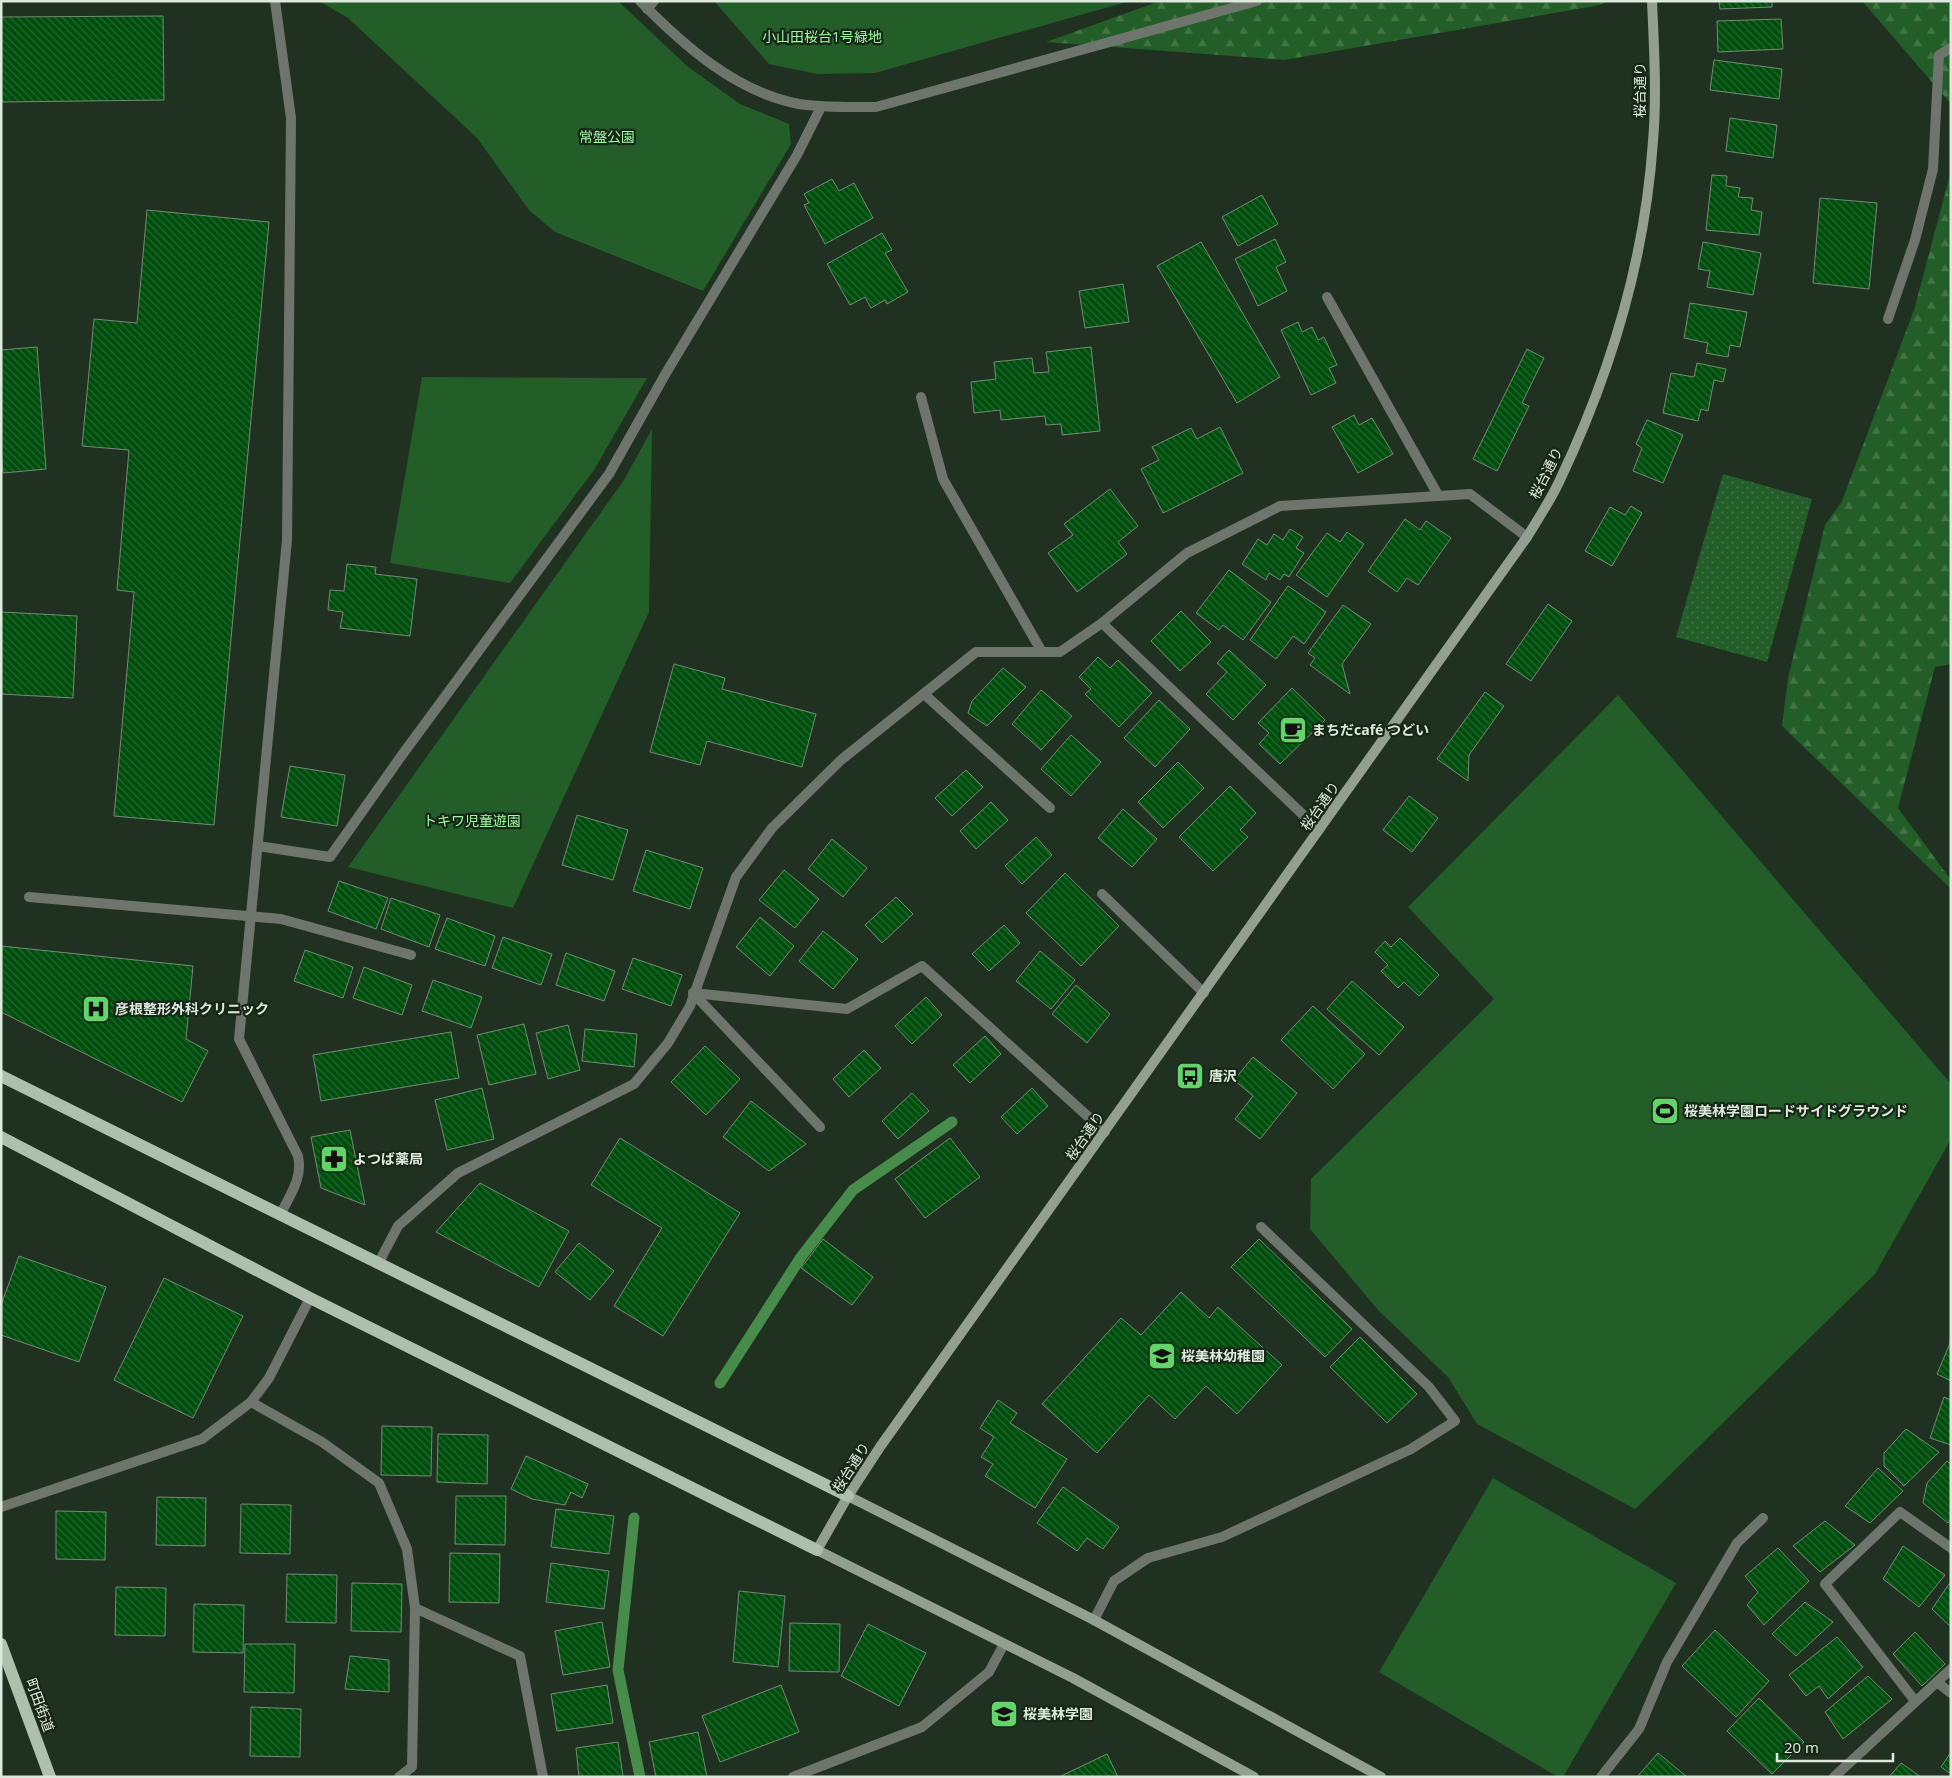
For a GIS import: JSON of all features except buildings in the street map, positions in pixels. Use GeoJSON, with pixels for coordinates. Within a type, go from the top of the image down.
{"type":"FeatureCollection","features":[{"type":"Feature","properties":{"kind":"main road"},"geometry":{"type":"LineString","coordinates":[[1,1076],[848,1496]]}},
{"type":"Feature","properties":{"kind":"main road"},"geometry":{"type":"LineString","coordinates":[[1,1137],[310,1298],[817,1550]]}},
{"type":"Feature","properties":{"kind":"main road","name":"町田街道"},"geometry":{"type":"LineString","coordinates":[[1,1644],[50,1777]]}},
{"type":"Feature","properties":{"kind":"street"},"geometry":{"type":"LineString","coordinates":[[275,1],[291,118],[287,540],[239,1038],[298,1156],[300,1166],[299,1177],[280,1214]]}},
{"type":"Feature","properties":{"kind":"street"},"geometry":{"type":"LineString","coordinates":[[647,4],[699,54],[747,87],[778,99],[821,107],[876,107],[1256,1]]}},
{"type":"Feature","properties":{"kind":"street","name":"桜台通り"},"geometry":{"type":"LineString","coordinates":[[817,1550],[848,1496],[880,1447],[1527,537],[1558,483],[1590,412],[1614,349],[1631,284],[1646,212],[1655,98],[1652,1]]}},
{"type":"Feature","properties":{"kind":"street"},"geometry":{"type":"LineString","coordinates":[[1888,319],[1915,240],[1933,169],[1939,55],[1951,48]]}},
{"type":"Feature","properties":{"kind":"street"},"geometry":{"type":"LineString","coordinates":[[258,846],[330,857],[402,755],[609,474],[666,372],[797,155],[821,107]]}},
{"type":"Feature","properties":{"kind":"street"},"geometry":{"type":"LineString","coordinates":[[1327,296],[1438,495]]}},
{"type":"Feature","properties":{"kind":"street"},"geometry":{"type":"LineString","coordinates":[[921,397],[943,479],[1042,652]]}},
{"type":"Feature","properties":{"kind":"street"},"geometry":{"type":"LineString","coordinates":[[378,1264],[398,1226],[458,1173],[634,1084],[668,1043],[690,1006],[736,877],[772,828],[841,760],[976,652],[1060,652],[1102,623],[1187,553],[1280,506],[1470,494],[1527,537]]}},
{"type":"Feature","properties":{"kind":"street"},"geometry":{"type":"LineString","coordinates":[[1102,623],[1320,830]]}},
{"type":"Feature","properties":{"kind":"street"},"geometry":{"type":"LineString","coordinates":[[924,694],[1050,808]]}},
{"type":"Feature","properties":{"kind":"street"},"geometry":{"type":"LineString","coordinates":[[1102,894],[1204,993]]}},
{"type":"Feature","properties":{"kind":"street"},"geometry":{"type":"LineString","coordinates":[[29,897],[251,918],[281,919],[410,955]]}},
{"type":"Feature","properties":{"kind":"street"},"geometry":{"type":"LineString","coordinates":[[693,994],[847,1009],[922,966],[1105,1132]]}},
{"type":"Feature","properties":{"kind":"street"},"geometry":{"type":"LineString","coordinates":[[693,994],[820,1127]]}},
{"type":"Feature","properties":{"kind":"street"},"geometry":{"type":"LineString","coordinates":[[1094,1620],[1114,1581],[1148,1558],[1222,1537],[1411,1449],[1455,1421],[1429,1387],[1261,1227]]}},
{"type":"Feature","properties":{"kind":"street"},"geometry":{"type":"LineString","coordinates":[[1,1507],[202,1439],[251,1402],[269,1378],[310,1298]]}},
{"type":"Feature","properties":{"kind":"street"},"geometry":{"type":"LineString","coordinates":[[251,1402],[322,1442],[379,1483],[407,1549],[415,1608],[412,1766],[399,1777]]}},
{"type":"Feature","properties":{"kind":"street"},"geometry":{"type":"LineString","coordinates":[[848,1496],[1094,1620],[1381,1777]]}},
{"type":"Feature","properties":{"kind":"street"},"geometry":{"type":"LineString","coordinates":[[1915,1701],[1825,1584],[1900,1512],[1951,1548]]}},
{"type":"Feature","properties":{"kind":"street"},"geometry":{"type":"LineString","coordinates":[[1601,1777],[1639,1729],[1666,1662],[1737,1543],[1763,1518]]}},
{"type":"Feature","properties":{"kind":"street"},"geometry":{"type":"LineString","coordinates":[[817,1550],[1074,1678],[1254,1777]]}},
{"type":"Feature","properties":{"kind":"street"},"geometry":{"type":"LineString","coordinates":[[415,1608],[520,1656],[542,1777]]}},
{"type":"Feature","properties":{"kind":"street"},"geometry":{"type":"LineString","coordinates":[[793,1777],[922,1727],[989,1672],[1004,1644]]}},
{"type":"Feature","properties":{"kind":"street"},"geometry":{"type":"LineString","coordinates":[[1834,1777],[1951,1669]]}},
{"type":"Feature","properties":{"kind":"street"},"geometry":{"type":"LineString","coordinates":[[1937,1682],[1951,1693]]}},
{"type":"Feature","properties":{"kind":"green space","name":"常盤公園"},"geometry":{"type":"Polygon","coordinates":[[[319,1],[618,1],[687,66],[740,104],[789,124],[791,144],[703,291],[555,232],[529,210],[477,138],[348,18],[319,1]]]}},
{"type":"Feature","properties":{"kind":"green space","name":"小山田桜台1号緑地"},"geometry":{"type":"Polygon","coordinates":[[[714,1],[1130,1],[875,73],[817,74],[769,64],[714,1]]]}},
{"type":"Feature","properties":{"kind":"green space"},"geometry":{"type":"Polygon","coordinates":[[[1160,1],[1611,1],[1595,6],[1284,60],[1046,42],[1160,1]]]}},
{"type":"Feature","properties":{"kind":"green space"},"geometry":{"type":"Polygon","coordinates":[[[1862,1],[1951,1],[1951,104],[1862,1]]]}},
{"type":"Feature","properties":{"kind":"green space"},"geometry":{"type":"Polygon","coordinates":[[[1951,171],[1951,664],[1935,667],[1898,808],[1951,880],[1951,889],[1782,726],[1788,678],[1825,525],[1842,501],[1914,310],[1951,171]]]}},
{"type":"Feature","properties":{"kind":"green space"},"geometry":{"type":"Polygon","coordinates":[[[422,377],[647,378],[594,470],[510,583],[390,563],[422,377]]]}},
{"type":"Feature","properties":{"kind":"green space","name":"トキワ児童遊園"},"geometry":{"type":"Polygon","coordinates":[[[652,429],[649,612],[513,908],[348,867],[624,480],[652,429]]]}},
{"type":"Feature","properties":{"kind":"green space"},"geometry":{"type":"Polygon","coordinates":[[[1723,474],[1812,499],[1767,662],[1676,637],[1723,474]]]}},
{"type":"Feature","properties":{"kind":"green space","name":"桜美林学園ロードサイドグラウンド"},"geometry":{"type":"Polygon","coordinates":[[[1618,695],[1951,1084],[1951,1139],[1875,1274],[1635,1509],[1477,1424],[1448,1377],[1378,1310],[1310,1229],[1311,1179],[1494,999],[1408,907],[1618,695]]]}},
{"type":"Feature","properties":{"kind":"green space"},"geometry":{"type":"Polygon","coordinates":[[[1493,1478],[1676,1583],[1563,1777],[1558,1777],[1379,1672],[1493,1478]]]}},
{"type":"Feature","properties":{"kind":"waterway"},"geometry":{"type":"LineString","coordinates":[[720,1383],[801,1257],[853,1190],[952,1122]]}},
{"type":"Feature","properties":{"kind":"waterway"},"geometry":{"type":"LineString","coordinates":[[634,1518],[618,1670],[640,1777]]}},
{"type":"Feature","properties":{"kind":"place","name":"まちだcafé つどい"},"geometry":{"type":"Point","coordinates":[1293,730]}},
{"type":"Feature","properties":{"kind":"place","name":"彦根整形外科クリニック"},"geometry":{"type":"Point","coordinates":[96,1009]}},
{"type":"Feature","properties":{"kind":"place","name":"唐沢"},"geometry":{"type":"Point","coordinates":[1190,1076]}},
{"type":"Feature","properties":{"kind":"place","name":"桜美林学園ロードサイドグラウンド"},"geometry":{"type":"Point","coordinates":[1665,1111]}},
{"type":"Feature","properties":{"kind":"place","name":"よつば薬局"},"geometry":{"type":"Point","coordinates":[334,1159]}},
{"type":"Feature","properties":{"kind":"place","name":"桜美林幼稚園"},"geometry":{"type":"Point","coordinates":[1162,1356]}},
{"type":"Feature","properties":{"kind":"place","name":"桜美林学園"},"geometry":{"type":"Point","coordinates":[1004,1714]}}]}
